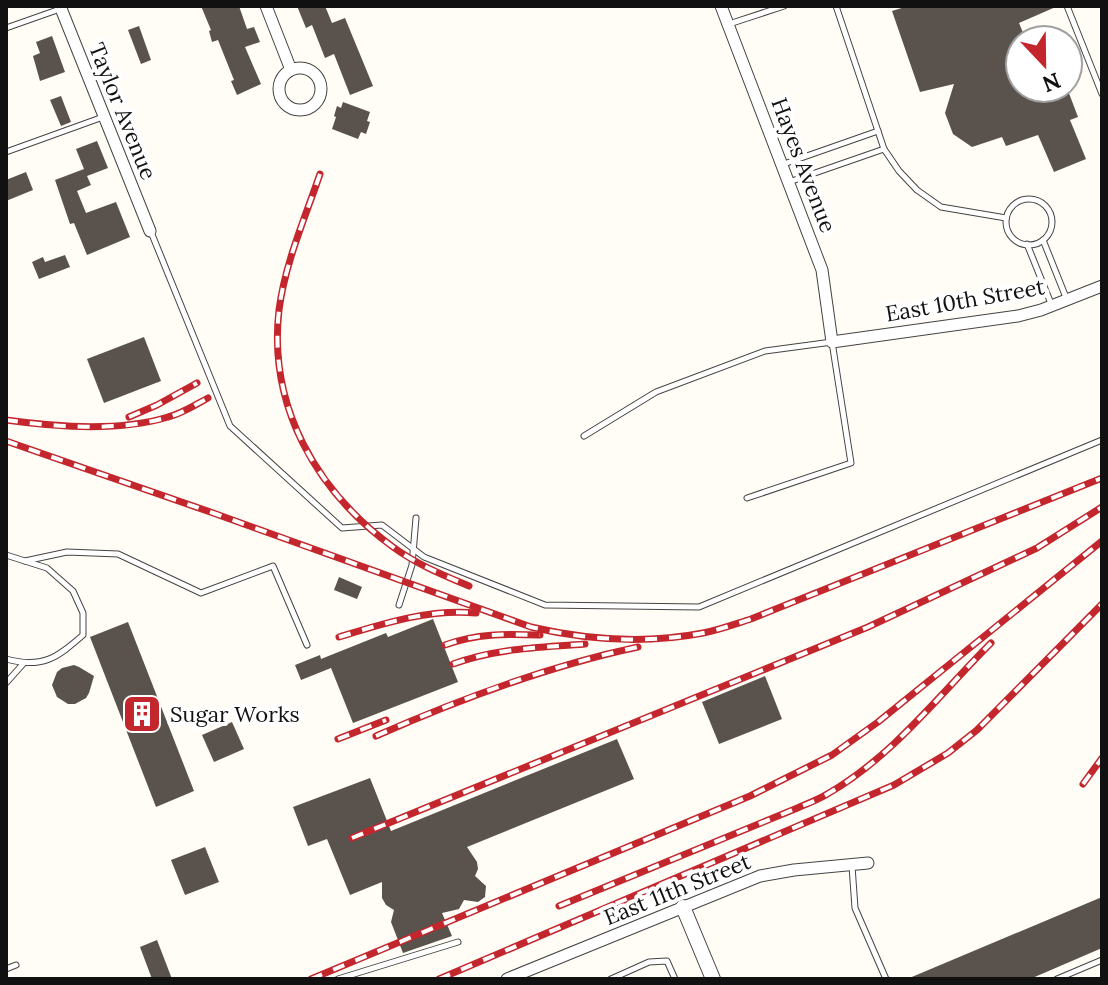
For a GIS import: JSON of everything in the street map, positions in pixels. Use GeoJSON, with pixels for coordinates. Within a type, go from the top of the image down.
{"type":"FeatureCollection","features":[{"type":"Feature","properties":{"kind":"street"},"geometry":{"type":"LineString","coordinates":[[266,6],[291,70]]}},
{"type":"Feature","properties":{"kind":"street","name":"Hayes Avenue"},"geometry":{"type":"LineString","coordinates":[[721,6],[822,270],[832,342]]}},
{"type":"Feature","properties":{"kind":"street","name":"Taylor Avenue"},"geometry":{"type":"LineString","coordinates":[[60,7],[150,231]]}},
{"type":"Feature","properties":{"kind":"street","name":"East 10th Street"},"geometry":{"type":"LineString","coordinates":[[832,342],[1018,316],[1102,286]]}},
{"type":"Feature","properties":{"kind":"street","name":"East 11th Street"},"geometry":{"type":"LineString","coordinates":[[507,979],[760,876],[868,863]]}},
{"type":"Feature","properties":{"kind":"street"},"geometry":{"type":"LineString","coordinates":[[683,907],[713,979]]}},
{"type":"Feature","properties":{"kind":"lane"},"geometry":{"type":"LineString","coordinates":[[729,24],[784,6]]}},
{"type":"Feature","properties":{"kind":"lane"},"geometry":{"type":"LineString","coordinates":[[836,6],[884,149],[899,171],[917,190],[941,207],[1006,218]]}},
{"type":"Feature","properties":{"kind":"lane"},"geometry":{"type":"LineString","coordinates":[[1067,6],[1102,94]]}},
{"type":"Feature","properties":{"kind":"lane"},"geometry":{"type":"LineString","coordinates":[[6,28],[60,7]]}},
{"type":"Feature","properties":{"kind":"lane"},"geometry":{"type":"LineString","coordinates":[[6,152],[104,117]]}},
{"type":"Feature","properties":{"kind":"lane"},"geometry":{"type":"LineString","coordinates":[[781,165],[878,131]]}},
{"type":"Feature","properties":{"kind":"lane"},"geometry":{"type":"LineString","coordinates":[[788,182],[884,149]]}},
{"type":"Feature","properties":{"kind":"lane"},"geometry":{"type":"LineString","coordinates":[[1034,199],[1047,207],[1052,221],[1043,240],[1027,244],[1013,238],[1006,226],[1006,218],[1013,205],[1034,199]]}},
{"type":"Feature","properties":{"kind":"lane"},"geometry":{"type":"LineString","coordinates":[[150,231],[230,426],[342,528],[382,525],[424,557],[545,605],[699,607],[1102,440]]}},
{"type":"Feature","properties":{"kind":"lane"},"geometry":{"type":"LineString","coordinates":[[1043,240],[1067,301]]}},
{"type":"Feature","properties":{"kind":"lane"},"geometry":{"type":"LineString","coordinates":[[1027,244],[1052,306]]}},
{"type":"Feature","properties":{"kind":"lane"},"geometry":{"type":"LineString","coordinates":[[584,436],[656,392],[765,351],[832,342],[851,463],[747,498]]}},
{"type":"Feature","properties":{"kind":"lane"},"geometry":{"type":"LineString","coordinates":[[399,605],[414,550],[416,518]]}},
{"type":"Feature","properties":{"kind":"lane"},"geometry":{"type":"LineString","coordinates":[[25,561],[67,552],[118,554],[201,593],[273,566],[307,645]]}},
{"type":"Feature","properties":{"kind":"lane"},"geometry":{"type":"LineString","coordinates":[[6,555],[47,568],[73,591],[83,613],[83,635],[62,653],[42,663],[23,664],[6,659]]}},
{"type":"Feature","properties":{"kind":"lane"},"geometry":{"type":"LineString","coordinates":[[6,683],[23,664]]}},
{"type":"Feature","properties":{"kind":"lane"},"geometry":{"type":"LineString","coordinates":[[851,865],[855,908],[886,979]]}},
{"type":"Feature","properties":{"kind":"lane"},"geometry":{"type":"LineString","coordinates":[[338,979],[458,942]]}},
{"type":"Feature","properties":{"kind":"lane"},"geometry":{"type":"LineString","coordinates":[[1057,979],[1102,960]]}},
{"type":"Feature","properties":{"kind":"lane"},"geometry":{"type":"LineString","coordinates":[[611,979],[649,962],[667,961],[675,979]]}},
{"type":"Feature","properties":{"kind":"lane"},"geometry":{"type":"LineString","coordinates":[[6,969],[16,965]]}},
{"type":"Feature","properties":{"kind":"building"},"geometry":{"type":"Polygon","coordinates":[[[201,6],[239,6],[247,29],[254,27],[260,42],[245,47],[261,84],[237,95],[218,40],[212,42],[211,30],[201,6]]]}},
{"type":"Feature","properties":{"kind":"building"},"geometry":{"type":"Polygon","coordinates":[[[297,6],[325,6],[332,23],[345,18],[373,86],[350,95],[334,54],[325,58],[312,25],[306,28],[297,6]]]}},
{"type":"Feature","properties":{"kind":"building"},"geometry":{"type":"Polygon","coordinates":[[[908,6],[1058,6],[1019,24],[1004,24],[1004,104],[1073,104],[1078,117],[1070,120],[1086,159],[1054,172],[1038,135],[1006,146],[1002,137],[972,147],[953,134],[945,113],[954,84],[920,92],[892,11],[908,6]]]}},
{"type":"Feature","properties":{"kind":"building"},"geometry":{"type":"Polygon","coordinates":[[[139,26],[151,60],[141,64],[128,30],[139,26]]]}},
{"type":"Feature","properties":{"kind":"building"},"geometry":{"type":"Polygon","coordinates":[[[52,36],[65,72],[40,81],[33,56],[40,53],[36,42],[52,36]]]}},
{"type":"Feature","properties":{"kind":"building"},"geometry":{"type":"Polygon","coordinates":[[[61,96],[71,122],[61,126],[50,100],[61,96]]]}},
{"type":"Feature","properties":{"kind":"building"},"geometry":{"type":"Polygon","coordinates":[[[343,102],[370,112],[366,134],[361,132],[358,139],[332,129],[337,106],[341,108],[343,102]]]}},
{"type":"Feature","properties":{"kind":"building"},"geometry":{"type":"Polygon","coordinates":[[[97,141],[108,168],[87,176],[91,185],[77,191],[86,213],[116,202],[130,237],[87,255],[74,223],[70,224],[55,180],[84,169],[76,149],[97,141]]]}},
{"type":"Feature","properties":{"kind":"building"},"geometry":{"type":"Polygon","coordinates":[[[26,172],[33,190],[6,201],[6,180],[26,172]]]}},
{"type":"Feature","properties":{"kind":"building"},"geometry":{"type":"Polygon","coordinates":[[[65,255],[70,267],[39,279],[32,262],[43,257],[45,262],[65,255]]]}},
{"type":"Feature","properties":{"kind":"building"},"geometry":{"type":"Polygon","coordinates":[[[144,337],[161,381],[104,403],[87,359],[144,337]]]}},
{"type":"Feature","properties":{"kind":"building"},"geometry":{"type":"Polygon","coordinates":[[[339,577],[362,587],[357,599],[334,590],[339,577]]]}},
{"type":"Feature","properties":{"kind":"building"},"geometry":{"type":"Polygon","coordinates":[[[433,619],[458,682],[353,723],[331,668],[301,680],[295,665],[320,655],[321,659],[386,633],[388,637],[433,619]]]}},
{"type":"Feature","properties":{"kind":"building","name":"Sugar Works"},"geometry":{"type":"Polygon","coordinates":[[[128,622],[194,791],[156,807],[90,637],[128,622]]]}},
{"type":"Feature","properties":{"kind":"building"},"geometry":{"type":"Polygon","coordinates":[[[74,665],[94,676],[86,698],[68,704],[57,697],[52,685],[57,672],[74,665]]]}},
{"type":"Feature","properties":{"kind":"building"},"geometry":{"type":"Polygon","coordinates":[[[765,676],[782,719],[719,744],[702,702],[765,676]]]}},
{"type":"Feature","properties":{"kind":"building"},"geometry":{"type":"Polygon","coordinates":[[[232,722],[244,749],[214,762],[202,735],[232,722]]]}},
{"type":"Feature","properties":{"kind":"building"},"geometry":{"type":"Polygon","coordinates":[[[617,739],[634,779],[467,847],[477,862],[475,876],[486,886],[485,897],[478,902],[464,900],[459,909],[442,913],[452,936],[403,953],[391,922],[394,910],[382,898],[382,882],[350,895],[327,839],[308,846],[293,807],[370,778],[391,831],[617,739]]]}},
{"type":"Feature","properties":{"kind":"building"},"geometry":{"type":"Polygon","coordinates":[[[205,847],[219,882],[185,895],[171,860],[205,847]]]}},
{"type":"Feature","properties":{"kind":"building"},"geometry":{"type":"Polygon","coordinates":[[[1102,897],[1102,948],[1030,979],[907,979],[1102,897]]]}},
{"type":"Feature","properties":{"kind":"building"},"geometry":{"type":"Polygon","coordinates":[[[157,940],[172,979],[152,979],[140,947],[157,940]]]}},
{"type":"Feature","properties":{"kind":"railway"},"geometry":{"type":"LineString","coordinates":[[320,174],[291,258],[279,310],[281,380],[290,412],[303,444],[320,473],[366,525],[411,559],[469,586]]}},
{"type":"Feature","properties":{"kind":"railway"},"geometry":{"type":"LineString","coordinates":[[129,417],[197,383]]}},
{"type":"Feature","properties":{"kind":"railway"},"geometry":{"type":"LineString","coordinates":[[6,420],[66,426],[129,425],[173,415],[208,398]]}},
{"type":"Feature","properties":{"kind":"railway"},"geometry":{"type":"LineString","coordinates":[[6,441],[531,627],[617,639],[682,636],[751,619],[1102,478]]}},
{"type":"Feature","properties":{"kind":"railway"},"geometry":{"type":"LineString","coordinates":[[352,838],[868,627],[1037,548],[1102,507]]}},
{"type":"Feature","properties":{"kind":"railway"},"geometry":{"type":"LineString","coordinates":[[311,979],[750,796],[832,755],[878,722],[1102,541]]}},
{"type":"Feature","properties":{"kind":"railway"},"geometry":{"type":"LineString","coordinates":[[439,979],[894,785],[948,753],[977,730],[1102,604]]}},
{"type":"Feature","properties":{"kind":"railway"},"geometry":{"type":"LineString","coordinates":[[339,637],[424,615],[476,613]]}},
{"type":"Feature","properties":{"kind":"railway"},"geometry":{"type":"LineString","coordinates":[[445,645],[480,636],[540,635]]}},
{"type":"Feature","properties":{"kind":"railway"},"geometry":{"type":"LineString","coordinates":[[559,906],[829,793],[895,743],[991,643]]}},
{"type":"Feature","properties":{"kind":"railway"},"geometry":{"type":"LineString","coordinates":[[453,664],[502,652],[585,644]]}},
{"type":"Feature","properties":{"kind":"railway"},"geometry":{"type":"LineString","coordinates":[[376,736],[505,685],[638,647]]}},
{"type":"Feature","properties":{"kind":"railway"},"geometry":{"type":"LineString","coordinates":[[338,739],[386,720]]}},
{"type":"Feature","properties":{"kind":"railway"},"geometry":{"type":"LineString","coordinates":[[1083,784],[1102,758]]}},
{"type":"Feature","properties":{"kind":"place","name":"Sugar Works"},"geometry":{"type":"Point","coordinates":[142,714]}}]}
